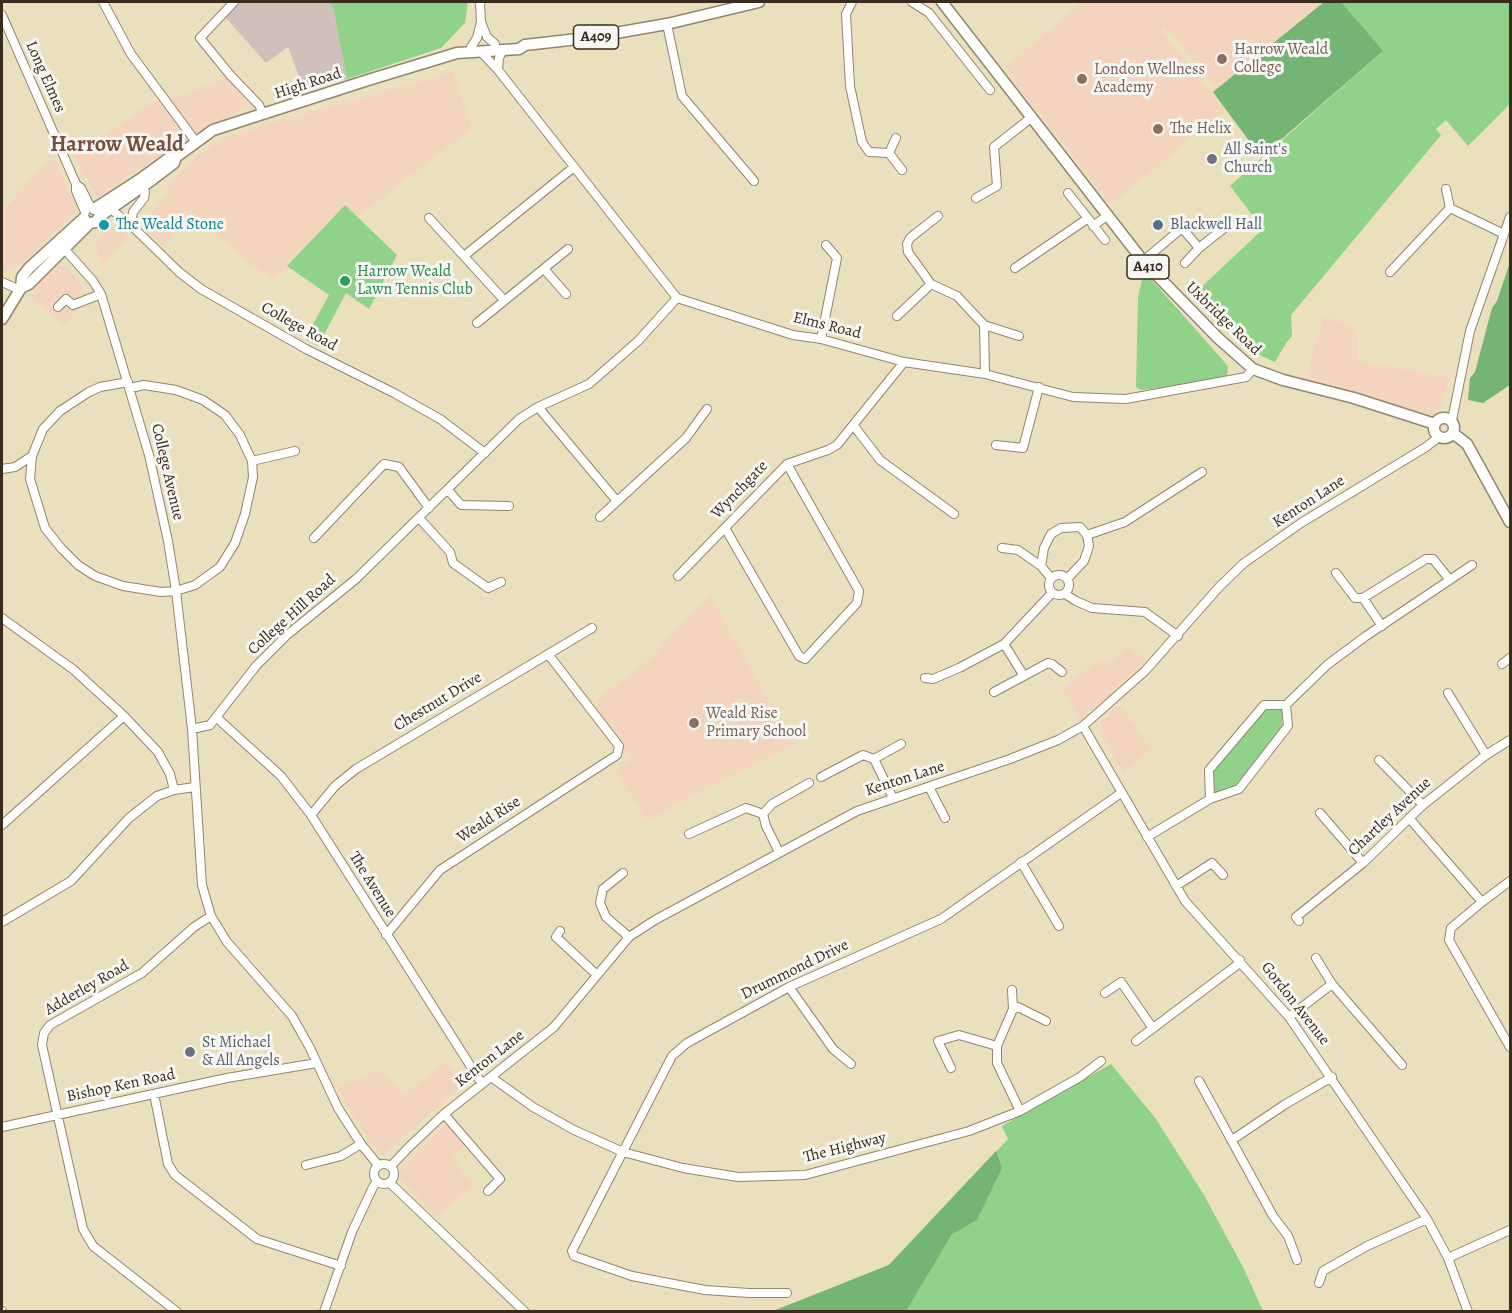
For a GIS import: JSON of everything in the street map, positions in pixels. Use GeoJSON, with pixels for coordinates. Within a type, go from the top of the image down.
{"type":"FeatureCollection","features":[{"type":"Feature","properties":{"kind":"main road","name":"High Road"},"geometry":{"type":"LineString","coordinates":[[2,319],[20,289],[22,277],[28,268],[61,245],[90,214],[174,163],[176,157],[213,130],[457,53],[482,52],[518,42],[525,45],[587,38],[667,24],[759,2]]}},
{"type":"Feature","properties":{"kind":"main road","name":"Uxbridge Road"},"geometry":{"type":"LineString","coordinates":[[942,2],[1143,261],[1218,338],[1253,369],[1283,380],[1354,398],[1435,423]]}},
{"type":"Feature","properties":{"kind":"main road","name":"High Road"},"geometry":{"type":"LineString","coordinates":[[457,53],[464,48],[471,47],[499,47]]}},
{"type":"Feature","properties":{"kind":"main road","name":"High Road"},"geometry":{"type":"LineString","coordinates":[[90,214],[111,209],[141,183]]}},
{"type":"Feature","properties":{"kind":"main road"},"geometry":{"type":"LineString","coordinates":[[1446,417],[1452,420],[1455,427],[1454,434],[1447,438],[1439,437],[1435,433],[1435,423],[1446,417]]}},
{"type":"Feature","properties":{"kind":"main road"},"geometry":{"type":"LineString","coordinates":[[1454,434],[1467,444],[1510,522]]}},
{"type":"Feature","properties":{"kind":"street"},"geometry":{"type":"LineString","coordinates":[[103,2],[131,54],[196,142]]}},
{"type":"Feature","properties":{"kind":"street"},"geometry":{"type":"LineString","coordinates":[[234,2],[200,38],[231,76],[259,105],[263,114]]}},
{"type":"Feature","properties":{"kind":"street"},"geometry":{"type":"LineString","coordinates":[[471,47],[477,38],[481,22],[480,2]]}},
{"type":"Feature","properties":{"kind":"street"},"geometry":{"type":"LineString","coordinates":[[852,2],[846,14],[850,86],[861,142],[869,152],[889,153],[902,170]]}},
{"type":"Feature","properties":{"kind":"street"},"geometry":{"type":"LineString","coordinates":[[912,2],[929,13],[987,87],[998,73]]}},
{"type":"Feature","properties":{"kind":"street","name":"Long Elmes"},"geometry":{"type":"LineString","coordinates":[[2,15],[76,184],[76,191],[90,214]]}},
{"type":"Feature","properties":{"kind":"street"},"geometry":{"type":"LineString","coordinates":[[481,22],[487,37],[499,47],[498,70]]}},
{"type":"Feature","properties":{"kind":"street"},"geometry":{"type":"LineString","coordinates":[[667,24],[682,96],[754,181]]}},
{"type":"Feature","properties":{"kind":"street"},"geometry":{"type":"LineString","coordinates":[[482,52],[677,298]]}},
{"type":"Feature","properties":{"kind":"street"},"geometry":{"type":"LineString","coordinates":[[976,198],[998,186],[994,147],[1032,117]]}},
{"type":"Feature","properties":{"kind":"street"},"geometry":{"type":"LineString","coordinates":[[889,153],[896,138]]}},
{"type":"Feature","properties":{"kind":"street"},"geometry":{"type":"LineString","coordinates":[[464,256],[574,167]]}},
{"type":"Feature","properties":{"kind":"street"},"geometry":{"type":"LineString","coordinates":[[135,229],[133,212],[144,198],[141,183]]}},
{"type":"Feature","properties":{"kind":"street"},"geometry":{"type":"LineString","coordinates":[[1446,189],[1450,208]]}},
{"type":"Feature","properties":{"kind":"street"},"geometry":{"type":"LineString","coordinates":[[1068,193],[1105,240]]}},
{"type":"Feature","properties":{"kind":"street"},"geometry":{"type":"LineString","coordinates":[[1450,208],[1504,234]]}},
{"type":"Feature","properties":{"kind":"street"},"geometry":{"type":"LineString","coordinates":[[1390,272],[1450,208]]}},
{"type":"Feature","properties":{"kind":"street","name":"College Road"},"geometry":{"type":"LineString","coordinates":[[111,209],[179,272],[201,289],[306,349],[440,419],[485,453]]}},
{"type":"Feature","properties":{"kind":"street"},"geometry":{"type":"LineString","coordinates":[[1015,268],[1090,223],[1108,215]]}},
{"type":"Feature","properties":{"kind":"street"},"geometry":{"type":"LineString","coordinates":[[938,216],[910,238],[907,244],[910,255],[931,284],[957,296],[984,325],[1019,336]]}},
{"type":"Feature","properties":{"kind":"street"},"geometry":{"type":"LineString","coordinates":[[1452,420],[1470,331],[1510,217]]}},
{"type":"Feature","properties":{"kind":"street"},"geometry":{"type":"LineString","coordinates":[[429,218],[504,300]]}},
{"type":"Feature","properties":{"kind":"street"},"geometry":{"type":"LineString","coordinates":[[1185,263],[1199,248],[1228,225]]}},
{"type":"Feature","properties":{"kind":"street"},"geometry":{"type":"LineString","coordinates":[[1143,261],[1182,228],[1199,248]]}},
{"type":"Feature","properties":{"kind":"street","name":"College Avenue"},"geometry":{"type":"LineString","coordinates":[[61,245],[93,281],[101,294],[151,466],[168,541],[176,591],[192,729]]}},
{"type":"Feature","properties":{"kind":"street"},"geometry":{"type":"LineString","coordinates":[[821,339],[837,258],[826,245]]}},
{"type":"Feature","properties":{"kind":"street"},"geometry":{"type":"LineString","coordinates":[[477,323],[568,249]]}},
{"type":"Feature","properties":{"kind":"street"},"geometry":{"type":"LineString","coordinates":[[545,270],[566,294]]}},
{"type":"Feature","properties":{"kind":"street"},"geometry":{"type":"LineString","coordinates":[[2,282],[20,289]]}},
{"type":"Feature","properties":{"kind":"street"},"geometry":{"type":"LineString","coordinates":[[897,316],[931,284]]}},
{"type":"Feature","properties":{"kind":"street"},"geometry":{"type":"LineString","coordinates":[[58,307],[66,299],[73,305],[101,294]]}},
{"type":"Feature","properties":{"kind":"street","name":"Elms Road"},"geometry":{"type":"LineString","coordinates":[[677,298],[793,335],[821,339],[904,362],[985,374],[1073,398],[1126,399],[1246,377],[1253,369]]}},
{"type":"Feature","properties":{"kind":"street","name":"College Hill Road"},"geometry":{"type":"LineString","coordinates":[[192,729],[210,725],[264,659],[287,635],[356,579],[519,419],[538,406],[589,384],[638,341],[677,298]]}},
{"type":"Feature","properties":{"kind":"street"},"geometry":{"type":"LineString","coordinates":[[984,325],[985,374]]}},
{"type":"Feature","properties":{"kind":"street","name":"Wynchgate"},"geometry":{"type":"LineString","coordinates":[[678,576],[787,464],[837,446],[904,362]]}},
{"type":"Feature","properties":{"kind":"street"},"geometry":{"type":"LineString","coordinates":[[144,385],[176,390],[203,400],[225,415],[240,435],[252,461],[253,477],[235,543],[220,567],[195,585],[176,591],[161,592],[123,586],[95,576],[78,565],[61,549],[45,528],[36,502],[30,479],[32,456],[43,429],[60,411],[89,392],[100,387],[144,385]]}},
{"type":"Feature","properties":{"kind":"street"},"geometry":{"type":"LineString","coordinates":[[996,445],[1023,448],[1039,387]]}},
{"type":"Feature","properties":{"kind":"street"},"geometry":{"type":"LineString","coordinates":[[538,406],[616,500]]}},
{"type":"Feature","properties":{"kind":"street"},"geometry":{"type":"LineString","coordinates":[[600,517],[686,438],[707,409]]}},
{"type":"Feature","properties":{"kind":"street"},"geometry":{"type":"LineString","coordinates":[[854,426],[880,460],[954,514]]}},
{"type":"Feature","properties":{"kind":"street","name":"Kenton Lane"},"geometry":{"type":"LineString","coordinates":[[391,1166],[444,1114],[554,1027],[629,937],[655,920],[856,811],[1039,748],[1083,726],[1130,687],[1244,563],[1301,523],[1439,437]]}},
{"type":"Feature","properties":{"kind":"street"},"geometry":{"type":"LineString","coordinates":[[252,461],[295,451]]}},
{"type":"Feature","properties":{"kind":"street"},"geometry":{"type":"LineString","coordinates":[[2,469],[15,467],[32,456]]}},
{"type":"Feature","properties":{"kind":"street"},"geometry":{"type":"LineString","coordinates":[[314,538],[384,464],[399,467],[429,508]]}},
{"type":"Feature","properties":{"kind":"street"},"geometry":{"type":"LineString","coordinates":[[725,528],[799,656],[805,659],[857,603],[860,591],[787,464]]}},
{"type":"Feature","properties":{"kind":"street"},"geometry":{"type":"LineString","coordinates":[[15,467],[30,479]]}},
{"type":"Feature","properties":{"kind":"street"},"geometry":{"type":"LineString","coordinates":[[1087,535],[1125,522],[1202,472]]}},
{"type":"Feature","properties":{"kind":"street"},"geometry":{"type":"LineString","coordinates":[[448,490],[460,505],[509,506]]}},
{"type":"Feature","properties":{"kind":"street"},"geometry":{"type":"LineString","coordinates":[[419,518],[450,552],[453,563],[488,588],[501,582]]}},
{"type":"Feature","properties":{"kind":"street"},"geometry":{"type":"LineString","coordinates":[[1041,566],[1044,548],[1051,534],[1060,528],[1080,527],[1087,535],[1089,546],[1084,561],[1067,579]]}},
{"type":"Feature","properties":{"kind":"street"},"geometry":{"type":"LineString","coordinates":[[1002,548],[1018,550],[1041,566],[1051,578]]}},
{"type":"Feature","properties":{"kind":"street"},"geometry":{"type":"LineString","coordinates":[[1336,573],[1355,598],[1363,598],[1426,559],[1433,559],[1450,580]]}},
{"type":"Feature","properties":{"kind":"street"},"geometry":{"type":"LineString","coordinates":[[1210,799],[1209,770],[1264,705],[1286,705],[1327,665],[1472,565]]}},
{"type":"Feature","properties":{"kind":"street"},"geometry":{"type":"LineString","coordinates":[[1061,575],[1067,579],[1069,588],[1065,594],[1058,596],[1052,593],[1048,584],[1051,578],[1061,575]]}},
{"type":"Feature","properties":{"kind":"street"},"geometry":{"type":"LineString","coordinates":[[925,678],[933,679],[959,668],[1004,644],[1052,593]]}},
{"type":"Feature","properties":{"kind":"street"},"geometry":{"type":"LineString","coordinates":[[1065,594],[1092,608],[1145,612],[1178,636]]}},
{"type":"Feature","properties":{"kind":"street"},"geometry":{"type":"LineString","coordinates":[[1363,598],[1382,626]]}},
{"type":"Feature","properties":{"kind":"street"},"geometry":{"type":"LineString","coordinates":[[2,618],[74,670],[124,716],[158,752],[170,774],[174,790]]}},
{"type":"Feature","properties":{"kind":"street","name":"Chestnut Drive"},"geometry":{"type":"LineString","coordinates":[[311,815],[335,786],[356,769],[591,628]]}},
{"type":"Feature","properties":{"kind":"street"},"geometry":{"type":"LineString","coordinates":[[1004,644],[1024,676]]}},
{"type":"Feature","properties":{"kind":"street","name":"Weald Rise"},"geometry":{"type":"LineString","coordinates":[[386,935],[440,870],[617,755],[619,746],[548,654]]}},
{"type":"Feature","properties":{"kind":"street"},"geometry":{"type":"LineString","coordinates":[[1503,664],[1510,658]]}},
{"type":"Feature","properties":{"kind":"street"},"geometry":{"type":"LineString","coordinates":[[994,692],[1048,663],[1052,663],[1062,672]]}},
{"type":"Feature","properties":{"kind":"street"},"geometry":{"type":"LineString","coordinates":[[1448,693],[1486,755]]}},
{"type":"Feature","properties":{"kind":"street"},"geometry":{"type":"LineString","coordinates":[[1147,837],[1210,799],[1239,789],[1288,726],[1286,705]]}},
{"type":"Feature","properties":{"kind":"street"},"geometry":{"type":"LineString","coordinates":[[2,825],[124,716]]}},
{"type":"Feature","properties":{"kind":"street","name":"The Avenue"},"geometry":{"type":"LineString","coordinates":[[217,718],[281,776],[311,815],[482,1084]]}},
{"type":"Feature","properties":{"kind":"street","name":"Gordon Avenue"},"geometry":{"type":"LineString","coordinates":[[1083,726],[1185,901],[1289,1017],[1427,1219],[1448,1258],[1467,1311]]}},
{"type":"Feature","properties":{"kind":"street"},"geometry":{"type":"LineString","coordinates":[[192,729],[202,885],[211,916],[227,942],[292,1016],[338,1108],[378,1166]]}},
{"type":"Feature","properties":{"kind":"street","name":"Chartley Avenue"},"geometry":{"type":"LineString","coordinates":[[1299,921],[1296,917],[1363,863],[1423,805],[1486,755],[1510,740]]}},
{"type":"Feature","properties":{"kind":"street"},"geometry":{"type":"LineString","coordinates":[[874,759],[901,744]]}},
{"type":"Feature","properties":{"kind":"street"},"geometry":{"type":"LineString","coordinates":[[821,777],[862,755],[874,759],[893,798]]}},
{"type":"Feature","properties":{"kind":"street"},"geometry":{"type":"LineString","coordinates":[[1379,760],[1423,805]]}},
{"type":"Feature","properties":{"kind":"street"},"geometry":{"type":"LineString","coordinates":[[763,813],[772,804],[810,783]]}},
{"type":"Feature","properties":{"kind":"street"},"geometry":{"type":"LineString","coordinates":[[2,922],[71,881],[129,818],[157,796],[174,790],[195,787]]}},
{"type":"Feature","properties":{"kind":"street"},"geometry":{"type":"LineString","coordinates":[[929,787],[945,818]]}},
{"type":"Feature","properties":{"kind":"street","name":"Drummond Drive"},"geometry":{"type":"LineString","coordinates":[[787,1293],[705,1290],[632,1276],[574,1256],[572,1251],[672,1056],[687,1042],[789,987],[941,919],[1121,793]]}},
{"type":"Feature","properties":{"kind":"street"},"geometry":{"type":"LineString","coordinates":[[689,834],[746,808],[763,813]]}},
{"type":"Feature","properties":{"kind":"street"},"geometry":{"type":"LineString","coordinates":[[763,813],[766,826],[779,852]]}},
{"type":"Feature","properties":{"kind":"street"},"geometry":{"type":"LineString","coordinates":[[1320,813],[1363,863]]}},
{"type":"Feature","properties":{"kind":"street"},"geometry":{"type":"LineString","coordinates":[[1409,818],[1482,902]]}},
{"type":"Feature","properties":{"kind":"street"},"geometry":{"type":"LineString","coordinates":[[1021,862],[1059,926]]}},
{"type":"Feature","properties":{"kind":"street"},"geometry":{"type":"LineString","coordinates":[[1176,886],[1212,864],[1223,875]]}},
{"type":"Feature","properties":{"kind":"street"},"geometry":{"type":"LineString","coordinates":[[623,873],[603,889],[600,903],[606,917],[629,937]]}},
{"type":"Feature","properties":{"kind":"street"},"geometry":{"type":"LineString","coordinates":[[1510,881],[1450,928],[1449,940],[1510,1047]]}},
{"type":"Feature","properties":{"kind":"street","name":"Adderley Road"},"geometry":{"type":"LineString","coordinates":[[177,1311],[93,1246],[80,1221],[42,1045],[44,1033],[50,1025],[142,973],[194,927],[211,916]]}},
{"type":"Feature","properties":{"kind":"street"},"geometry":{"type":"LineString","coordinates":[[560,931],[556,937],[597,975]]}},
{"type":"Feature","properties":{"kind":"street"},"geometry":{"type":"LineString","coordinates":[[1316,958],[1332,984],[1402,1065]]}},
{"type":"Feature","properties":{"kind":"street"},"geometry":{"type":"LineString","coordinates":[[1136,1041],[1237,965],[1240,960]]}},
{"type":"Feature","properties":{"kind":"street"},"geometry":{"type":"LineString","coordinates":[[1105,993],[1121,982],[1152,1027]]}},
{"type":"Feature","properties":{"kind":"street"},"geometry":{"type":"LineString","coordinates":[[1289,1017],[1332,984]]}},
{"type":"Feature","properties":{"kind":"street"},"geometry":{"type":"LineString","coordinates":[[789,987],[833,1049],[851,1064]]}},
{"type":"Feature","properties":{"kind":"street"},"geometry":{"type":"LineString","coordinates":[[1012,990],[1013,1009],[997,1046],[998,1063],[1020,1111]]}},
{"type":"Feature","properties":{"kind":"street"},"geometry":{"type":"LineString","coordinates":[[1013,1009],[1018,1007],[1046,1021]]}},
{"type":"Feature","properties":{"kind":"street"},"geometry":{"type":"LineString","coordinates":[[951,1068],[938,1041],[959,1035],[997,1046]]}},
{"type":"Feature","properties":{"kind":"street","name":"The Highway"},"geometry":{"type":"LineString","coordinates":[[491,1077],[533,1107],[574,1130],[623,1152],[683,1168],[738,1177],[805,1175],[969,1131],[1020,1111],[1080,1077],[1101,1062]]}},
{"type":"Feature","properties":{"kind":"street","name":"Bishop Ken Road"},"geometry":{"type":"LineString","coordinates":[[2,1127],[226,1078],[317,1063]]}},
{"type":"Feature","properties":{"kind":"street"},"geometry":{"type":"LineString","coordinates":[[1232,1140],[1284,1105],[1332,1077]]}},
{"type":"Feature","properties":{"kind":"street"},"geometry":{"type":"LineString","coordinates":[[1198,1081],[1273,1216],[1288,1236],[1297,1260]]}},
{"type":"Feature","properties":{"kind":"street"},"geometry":{"type":"LineString","coordinates":[[154,1094],[168,1164],[175,1175],[257,1239],[341,1266]]}},
{"type":"Feature","properties":{"kind":"street"},"geometry":{"type":"LineString","coordinates":[[444,1114],[500,1179],[488,1191]]}},
{"type":"Feature","properties":{"kind":"street"},"geometry":{"type":"LineString","coordinates":[[306,1165],[341,1156],[361,1144]]}},
{"type":"Feature","properties":{"kind":"street"},"geometry":{"type":"LineString","coordinates":[[377,1182],[374,1173],[378,1166],[386,1163],[391,1166],[395,1174],[390,1183]]}},
{"type":"Feature","properties":{"kind":"street"},"geometry":{"type":"LineString","coordinates":[[324,1311],[352,1232],[377,1182]]}},
{"type":"Feature","properties":{"kind":"street"},"geometry":{"type":"LineString","coordinates":[[377,1182],[390,1183]]}},
{"type":"Feature","properties":{"kind":"street"},"geometry":{"type":"LineString","coordinates":[[390,1183],[525,1311]]}},
{"type":"Feature","properties":{"kind":"street"},"geometry":{"type":"LineString","coordinates":[[1319,1283],[1323,1271],[1367,1246],[1427,1219]]}},
{"type":"Feature","properties":{"kind":"street"},"geometry":{"type":"LineString","coordinates":[[1448,1258],[1510,1230]]}},
{"type":"Feature","properties":{"kind":"shaded area"},"geometry":{"type":"Polygon","coordinates":[[[239,2],[328,2],[333,7],[347,79],[304,90],[288,47],[266,63],[225,17],[239,2]]]}},
{"type":"Feature","properties":{"kind":"shaded area"},"geometry":{"type":"Polygon","coordinates":[[[1082,2],[1324,2],[1217,89],[1165,27],[1161,30],[1226,110],[1111,204],[1013,81],[1011,70],[1004,69],[1082,2]]]}},
{"type":"Feature","properties":{"kind":"shaded area"},"geometry":{"type":"Polygon","coordinates":[[[453,72],[472,128],[358,217],[345,205],[274,279],[247,262],[193,213],[162,245],[140,224],[171,192],[166,187],[182,171],[200,154],[228,136],[453,72]]]}},
{"type":"Feature","properties":{"kind":"shaded area"},"geometry":{"type":"Polygon","coordinates":[[[229,76],[249,106],[169,149],[97,197],[74,157],[154,101],[177,98],[229,76]]]}},
{"type":"Feature","properties":{"kind":"shaded area"},"geometry":{"type":"Polygon","coordinates":[[[55,160],[77,210],[23,262],[2,273],[2,212],[47,162],[55,160]]]}},
{"type":"Feature","properties":{"kind":"shaded area"},"geometry":{"type":"Polygon","coordinates":[[[117,225],[129,236],[101,266],[95,241],[117,225]]]}},
{"type":"Feature","properties":{"kind":"shaded area"},"geometry":{"type":"Polygon","coordinates":[[[62,266],[68,268],[88,295],[65,325],[28,295],[55,268],[62,266]]]}},
{"type":"Feature","properties":{"kind":"shaded area"},"geometry":{"type":"Polygon","coordinates":[[[1324,316],[1357,329],[1357,360],[1450,378],[1437,416],[1304,382],[1324,316]]]}},
{"type":"Feature","properties":{"kind":"shaded area","name":"Weald Rise Primary School"},"geometry":{"type":"Polygon","coordinates":[[[711,596],[793,745],[647,820],[616,772],[630,760],[594,702],[656,654],[663,641],[711,596]]]}},
{"type":"Feature","properties":{"kind":"shaded area"},"geometry":{"type":"Polygon","coordinates":[[[1128,647],[1146,659],[1103,701],[1080,718],[1062,688],[1102,658],[1110,663],[1128,647]]]}},
{"type":"Feature","properties":{"kind":"shaded area"},"geometry":{"type":"Polygon","coordinates":[[[1120,705],[1151,749],[1123,773],[1100,729],[1102,720],[1120,705]]]}},
{"type":"Feature","properties":{"kind":"shaded area"},"geometry":{"type":"Polygon","coordinates":[[[445,1062],[464,1083],[383,1155],[370,1142],[337,1087],[379,1070],[404,1095],[445,1062]]]}},
{"type":"Feature","properties":{"kind":"shaded area"},"geometry":{"type":"Polygon","coordinates":[[[446,1123],[465,1145],[451,1157],[474,1185],[437,1217],[400,1177],[401,1168],[446,1123]]]}},
{"type":"Feature","properties":{"kind":"green space"},"geometry":{"type":"Polygon","coordinates":[[[328,2],[468,2],[465,23],[441,48],[347,79],[333,7],[328,2]]]}},
{"type":"Feature","properties":{"kind":"green space"},"geometry":{"type":"Polygon","coordinates":[[[1324,2],[1341,2],[1383,51],[1261,157],[1213,92],[1324,2]]]}},
{"type":"Feature","properties":{"kind":"green space"},"geometry":{"type":"Polygon","coordinates":[[[1341,2],[1510,2],[1510,104],[1468,146],[1446,120],[1436,129],[1441,135],[1291,315],[1292,336],[1275,362],[1255,353],[1192,296],[1263,229],[1230,186],[1382,52],[1341,2]]]}},
{"type":"Feature","properties":{"kind":"green space","name":"Harrow Weald Lawn Tennis Club"},"geometry":{"type":"Polygon","coordinates":[[[345,205],[397,255],[369,309],[346,293],[318,346],[305,339],[329,295],[287,266],[345,205]]]}},
{"type":"Feature","properties":{"kind":"green space"},"geometry":{"type":"Polygon","coordinates":[[[1510,262],[1510,385],[1483,403],[1468,400],[1470,378],[1475,372],[1492,308],[1497,301],[1510,262]]]}},
{"type":"Feature","properties":{"kind":"green space"},"geometry":{"type":"Polygon","coordinates":[[[1144,271],[1228,366],[1227,377],[1205,383],[1141,390],[1136,387],[1138,297],[1144,271]]]}},
{"type":"Feature","properties":{"kind":"green space"},"geometry":{"type":"Polygon","coordinates":[[[1265,709],[1282,709],[1282,731],[1238,784],[1215,793],[1212,771],[1265,709]]]}},
{"type":"Feature","properties":{"kind":"green space"},"geometry":{"type":"Polygon","coordinates":[[[1111,1064],[1156,1119],[1204,1195],[1244,1269],[1263,1311],[773,1312],[889,1265],[1008,1139],[1002,1126],[1111,1064]]]}},
{"type":"Feature","properties":{"kind":"green space"},"geometry":{"type":"Polygon","coordinates":[[[996,1151],[1002,1168],[977,1220],[952,1234],[906,1311],[773,1311],[889,1265],[996,1151]]]}},
{"type":"Feature","properties":{"kind":"place","name":"Harrow Weald College"},"geometry":{"type":"Point","coordinates":[1222,59]}},
{"type":"Feature","properties":{"kind":"place","name":"London Wellness Academy"},"geometry":{"type":"Point","coordinates":[1082,79]}},
{"type":"Feature","properties":{"kind":"place","name":"The Helix"},"geometry":{"type":"Point","coordinates":[1158,129]}},
{"type":"Feature","properties":{"kind":"place","name":"All Saint's Church"},"geometry":{"type":"Point","coordinates":[1212,159]}},
{"type":"Feature","properties":{"kind":"place","name":"The Weald Stone"},"geometry":{"type":"Point","coordinates":[104,225]}},
{"type":"Feature","properties":{"kind":"place","name":"Blackwell Hall"},"geometry":{"type":"Point","coordinates":[1158,225]}},
{"type":"Feature","properties":{"kind":"place","name":"Harrow Weald Lawn Tennis Club"},"geometry":{"type":"Point","coordinates":[345,281]}},
{"type":"Feature","properties":{"kind":"place","name":"Weald Rise Primary School"},"geometry":{"type":"Point","coordinates":[694,723]}},
{"type":"Feature","properties":{"kind":"place","name":"St Michael & All Angels"},"geometry":{"type":"Point","coordinates":[190,1052]}},
{"type":"Feature","properties":{"kind":"district","name":"Harrow Weald"},"geometry":{"type":"Point","coordinates":[117,146]}}]}
